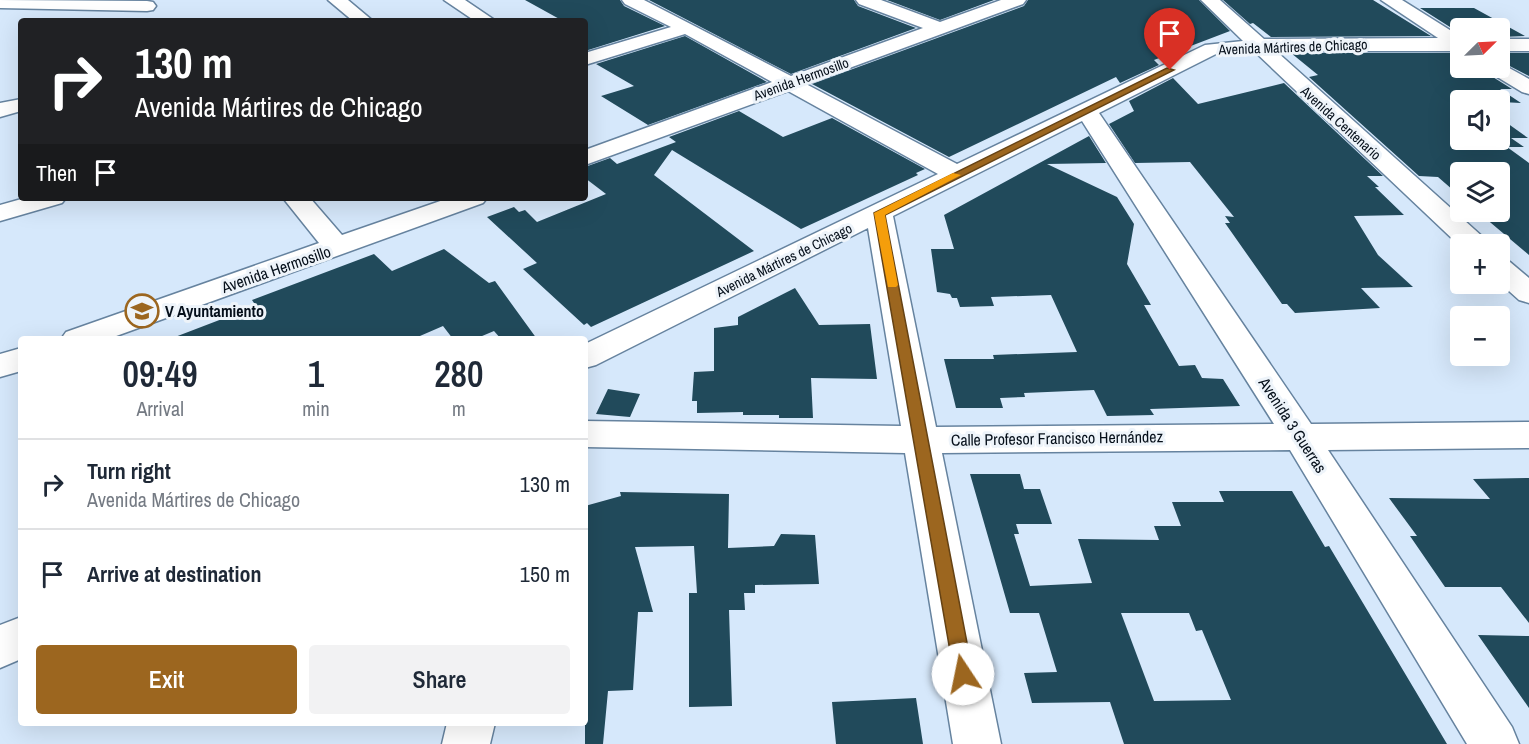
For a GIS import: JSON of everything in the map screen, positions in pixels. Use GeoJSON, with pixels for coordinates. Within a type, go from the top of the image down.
{"type":"FeatureCollection","features":[{"type":"Feature","properties":{"kind":"street"},"geometry":{"type":"LineString","coordinates":[[337,0],[360,18]]}},
{"type":"Feature","properties":{"kind":"street"},"geometry":{"type":"LineString","coordinates":[[453,0],[482,18]]}},
{"type":"Feature","properties":{"kind":"street"},"geometry":{"type":"LineString","coordinates":[[631,0],[957,174]]}},
{"type":"Feature","properties":{"kind":"street"},"geometry":{"type":"LineString","coordinates":[[865,0],[939,28]]}},
{"type":"Feature","properties":{"kind":"street","name":"Avenida Hermosillo"},"geometry":{"type":"LineString","coordinates":[[588,157],[1017,0]]}},
{"type":"Feature","properties":{"kind":"street","name":"Avenida Centenario"},"geometry":{"type":"LineString","coordinates":[[1210,0],[1463,234]]}},
{"type":"Feature","properties":{"kind":"street"},"geometry":{"type":"LineString","coordinates":[[1390,0],[1450,39]]}},
{"type":"Feature","properties":{"kind":"street"},"geometry":{"type":"LineString","coordinates":[[0,3],[150,9]]}},
{"type":"Feature","properties":{"kind":"street"},"geometry":{"type":"LineString","coordinates":[[588,58],[687,28]]}},
{"type":"Feature","properties":{"kind":"street","name":"Avenida Mártires de Chicago"},"geometry":{"type":"LineString","coordinates":[[588,356],[1212,50],[1257,45],[1450,45]]}},
{"type":"Feature","properties":{"kind":"street"},"geometry":{"type":"LineString","coordinates":[[1510,45],[1529,45]]}},
{"type":"Feature","properties":{"kind":"street"},"geometry":{"type":"LineString","coordinates":[[1510,76],[1529,88]]}},
{"type":"Feature","properties":{"kind":"street"},"geometry":{"type":"LineString","coordinates":[[0,110],[18,106]]}},
{"type":"Feature","properties":{"kind":"street","name":"Avenida 3 Guerras"},"geometry":{"type":"LineString","coordinates":[[1086,110],[1300,436],[1494,744]]}},
{"type":"Feature","properties":{"kind":"street"},"geometry":{"type":"LineString","coordinates":[[0,213],[42,201]]}},
{"type":"Feature","properties":{"kind":"street"},"geometry":{"type":"LineString","coordinates":[[299,201],[338,248]]}},
{"type":"Feature","properties":{"kind":"street","name":"Avenida Hermosillo"},"geometry":{"type":"LineString","coordinates":[[86,336],[466,201]]}},
{"type":"Feature","properties":{"kind":"street"},"geometry":{"type":"LineString","coordinates":[[879,213],[976,744]]}},
{"type":"Feature","properties":{"kind":"street"},"geometry":{"type":"LineString","coordinates":[[1510,277],[1529,294]]}},
{"type":"Feature","properties":{"kind":"street"},"geometry":{"type":"LineString","coordinates":[[0,366],[18,359]]}},
{"type":"Feature","properties":{"kind":"street","name":"Calle Profesor Francisco Hernández"},"geometry":{"type":"LineString","coordinates":[[588,434],[920,440],[1529,435]]}},
{"type":"Feature","properties":{"kind":"street"},"geometry":{"type":"LineString","coordinates":[[0,647],[18,638]]}},
{"type":"Feature","properties":{"kind":"street"},"geometry":{"type":"LineString","coordinates":[[466,744],[470,726]]}},
{"type":"Feature","properties":{"kind":"building"},"geometry":{"type":"Polygon","coordinates":[[[525,0],[620,0],[624,6],[665,26],[588,50],[588,18],[558,18],[525,0]]]}},
{"type":"Feature","properties":{"kind":"building"},"geometry":{"type":"Polygon","coordinates":[[[649,0],[854,0],[858,6],[916,28],[791,74],[649,0]]]}},
{"type":"Feature","properties":{"kind":"building"},"geometry":{"type":"Polygon","coordinates":[[[887,0],[994,0],[940,20],[887,0]]]}},
{"type":"Feature","properties":{"kind":"building"},"geometry":{"type":"Polygon","coordinates":[[[1028,0],[1199,0],[1230,31],[1154,60],[1159,65],[1120,83],[1116,77],[949,157],[812,84],[1024,6],[1028,0]]]}},
{"type":"Feature","properties":{"kind":"building"},"geometry":{"type":"Polygon","coordinates":[[[1223,0],[1373,0],[1431,36],[1271,37],[1253,23],[1250,24],[1223,0]]]}},
{"type":"Feature","properties":{"kind":"building"},"geometry":{"type":"Polygon","coordinates":[[[1420,8],[1474,8],[1492,18],[1450,18],[1450,27],[1420,8]]]}},
{"type":"Feature","properties":{"kind":"building"},"geometry":{"type":"Polygon","coordinates":[[[1510,28],[1525,36],[1510,37],[1510,28]]]}},
{"type":"Feature","properties":{"kind":"building"},"geometry":{"type":"Polygon","coordinates":[[[685,36],[767,82],[648,125],[601,96],[634,86],[596,64],[685,36]]]}},
{"type":"Feature","properties":{"kind":"building"},"geometry":{"type":"Polygon","coordinates":[[[1291,53],[1450,53],[1450,78],[1494,78],[1512,89],[1450,90],[1450,150],[1510,149],[1529,163],[1529,255],[1510,239],[1510,234],[1504,234],[1490,222],[1510,222],[1510,162],[1450,162],[1450,187],[1438,177],[1419,176],[1309,77],[1318,75],[1291,53]]]}},
{"type":"Feature","properties":{"kind":"building"},"geometry":{"type":"Polygon","coordinates":[[[1510,53],[1529,53],[1529,76],[1510,66],[1510,53]]]}},
{"type":"Feature","properties":{"kind":"building"},"geometry":{"type":"Polygon","coordinates":[[[1173,78],[1198,104],[1284,83],[1383,176],[1367,176],[1404,215],[1354,216],[1378,255],[1413,287],[1361,288],[1380,308],[1295,313],[1287,304],[1282,304],[1225,223],[1230,223],[1225,216],[1234,217],[1190,162],[1135,163],[1109,124],[1134,111],[1129,101],[1173,78]]]}},
{"type":"Feature","properties":{"kind":"building"},"geometry":{"type":"Polygon","coordinates":[[[1510,96],[1521,103],[1510,102],[1510,96]]]}},
{"type":"Feature","properties":{"kind":"building"},"geometry":{"type":"Polygon","coordinates":[[[739,111],[783,137],[832,118],[925,169],[916,173],[918,175],[801,229],[672,150],[654,175],[754,251],[591,327],[587,323],[584,325],[523,269],[537,263],[487,217],[514,207],[519,212],[525,210],[537,222],[606,194],[588,180],[588,166],[610,158],[617,164],[676,142],[669,137],[739,111]]]}},
{"type":"Feature","properties":{"kind":"building"},"geometry":{"type":"Polygon","coordinates":[[[1510,125],[1528,138],[1511,138],[1524,147],[1510,147],[1510,125]]]}},
{"type":"Feature","properties":{"kind":"building"},"geometry":{"type":"Polygon","coordinates":[[[1089,136],[1106,163],[1047,164],[1117,197],[1134,224],[1127,264],[1151,305],[1144,305],[1179,366],[1195,365],[1202,378],[1223,379],[1240,406],[1150,409],[1154,415],[1107,416],[1094,390],[1024,393],[1025,397],[1000,398],[1003,408],[956,408],[944,359],[994,359],[993,355],[1077,352],[1051,295],[991,297],[994,306],[960,307],[957,298],[952,298],[950,294],[937,292],[931,249],[954,249],[944,215],[1089,136]]]}},
{"type":"Feature","properties":{"kind":"building"},"geometry":{"type":"Polygon","coordinates":[[[444,249],[489,283],[495,281],[535,336],[498,336],[494,331],[482,336],[451,336],[443,326],[420,336],[178,336],[256,306],[252,300],[374,254],[392,271],[444,249]]]}},
{"type":"Feature","properties":{"kind":"building"},"geometry":{"type":"Polygon","coordinates":[[[795,288],[819,325],[870,324],[877,379],[811,378],[813,418],[743,415],[743,412],[697,413],[697,401],[692,401],[694,372],[714,371],[714,328],[738,325],[738,317],[795,288]]]}},
{"type":"Feature","properties":{"kind":"building"},"geometry":{"type":"Polygon","coordinates":[[[608,389],[640,394],[630,417],[596,414],[608,389]]]}},
{"type":"Feature","properties":{"kind":"building"},"geometry":{"type":"Polygon","coordinates":[[[970,474],[1020,474],[1024,489],[1040,489],[1052,524],[1016,524],[1019,534],[1014,534],[1030,586],[1092,583],[1078,539],[1159,540],[1154,526],[1181,526],[1172,502],[1224,502],[1219,491],[1292,491],[1325,547],[1329,546],[1447,744],[1124,744],[1110,702],[1032,703],[1024,673],[1057,672],[1039,613],[1010,613],[970,474]],[[1121,613],[1154,701],[1231,700],[1202,630],[1196,631],[1189,613],[1121,613]]]}},
{"type":"Feature","properties":{"kind":"building"},"geometry":{"type":"Polygon","coordinates":[[[1529,478],[1529,623],[1501,587],[1445,587],[1410,536],[1417,536],[1389,498],[1490,499],[1473,479],[1529,478]]]}},
{"type":"Feature","properties":{"kind":"building"},"geometry":{"type":"Polygon","coordinates":[[[620,492],[729,494],[728,548],[774,546],[781,534],[815,535],[819,584],[755,585],[755,593],[744,593],[745,610],[729,610],[732,706],[689,707],[689,593],[697,593],[694,546],[635,547],[653,612],[638,612],[633,690],[608,691],[603,744],[585,744],[585,726],[588,726],[588,505],[621,496],[620,492]]]}},
{"type":"Feature","properties":{"kind":"building"},"geometry":{"type":"Polygon","coordinates":[[[1478,635],[1529,636],[1529,708],[1478,635]]]}},
{"type":"Feature","properties":{"kind":"building"},"geometry":{"type":"Polygon","coordinates":[[[916,698],[923,744],[836,744],[832,702],[916,698]]]}},
{"type":"Feature","properties":{"kind":"slow traffic"},"geometry":{"type":"LineString","coordinates":[[892,285],[879,213],[956,175]]}},
{"type":"Feature","properties":{"kind":"place","name":"V Ayuntamiento"},"geometry":{"type":"Point","coordinates":[142,311]}},
{"type":"Feature","properties":{"kind":"route"},"geometry":{"type":"LineString","coordinates":[[963,674],[879,213],[1170,70]]}}]}
